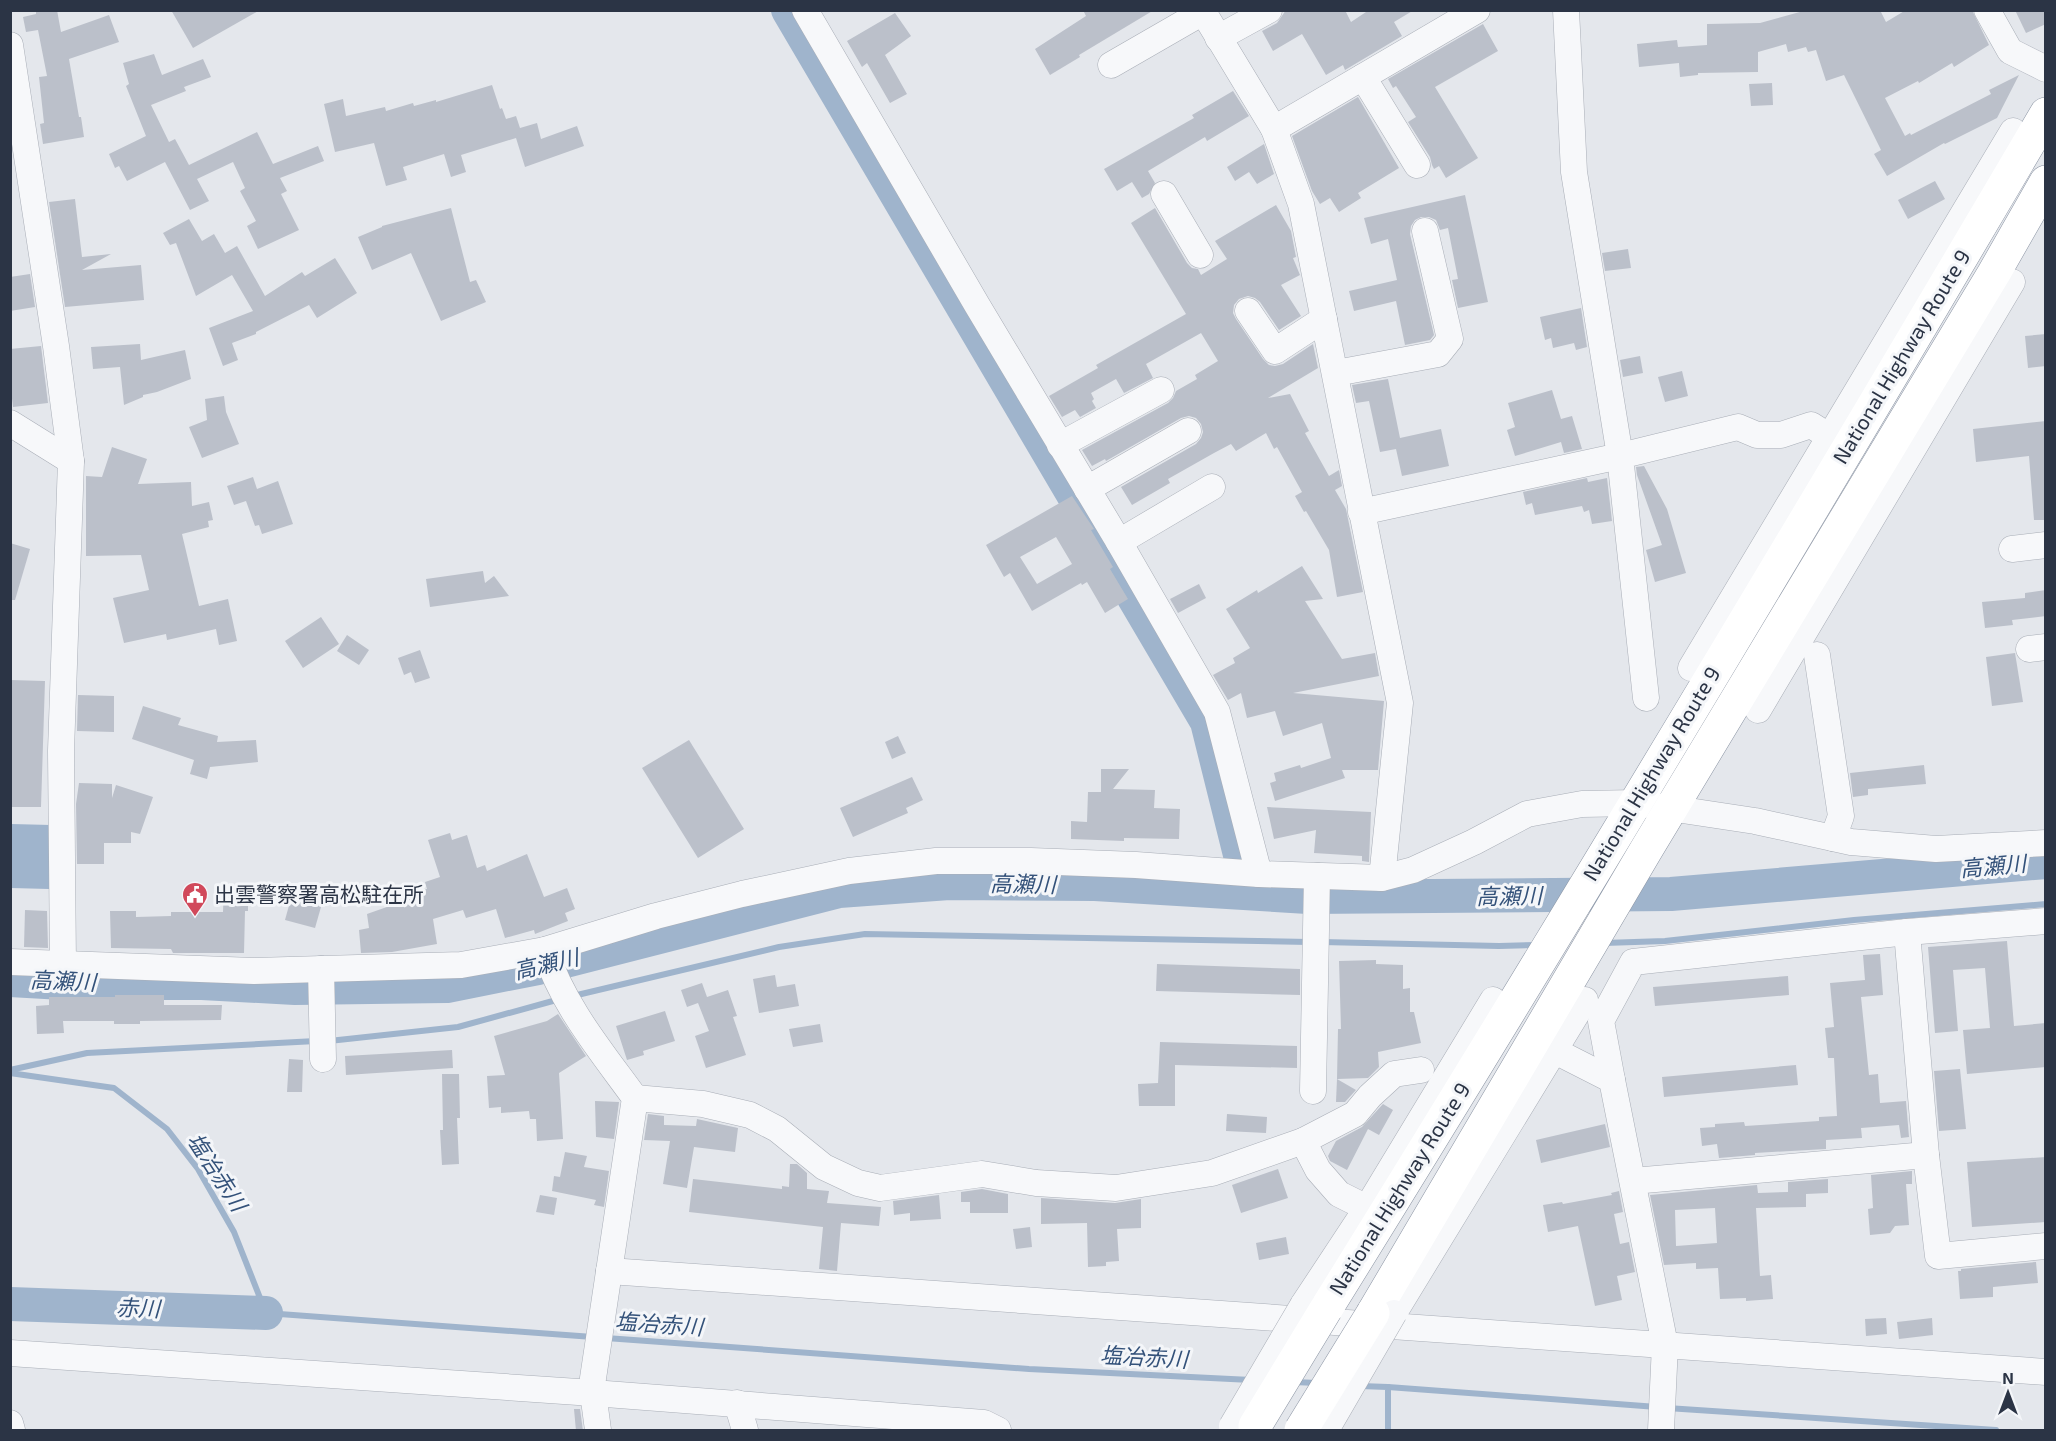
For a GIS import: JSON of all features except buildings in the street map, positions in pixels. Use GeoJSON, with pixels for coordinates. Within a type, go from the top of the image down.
{"type":"FeatureCollection","features":[{"type":"Feature","properties":{"kind":"highway","name":"National Highway Route 9"},"geometry":{"type":"LineString","coordinates":[[1243,1428],[1314,1307],[1499,1010],[1539,963],[2046,114]]}},
{"type":"Feature","properties":{"kind":"highway","name":"National Highway Route 9"},"geometry":{"type":"LineString","coordinates":[[1301,1431],[1384,1313],[1570,993],[1646,850],[1798,597],[2003,278],[2046,182]]}},
{"type":"Feature","properties":{"kind":"street"},"geometry":{"type":"LineString","coordinates":[[805,10],[1217,712],[1259,874]]}},
{"type":"Feature","properties":{"kind":"street"},"geometry":{"type":"LineString","coordinates":[[1218,38],[1269,10]]}},
{"type":"Feature","properties":{"kind":"street"},"geometry":{"type":"LineString","coordinates":[[1274,129],[1477,10]]}},
{"type":"Feature","properties":{"kind":"street"},"geometry":{"type":"LineString","coordinates":[[1566,10],[1574,172],[1620,456],[1646,698]]}},
{"type":"Feature","properties":{"kind":"street"},"geometry":{"type":"LineString","coordinates":[[1986,10],[2010,51],[2046,69]]}},
{"type":"Feature","properties":{"kind":"street"},"geometry":{"type":"LineString","coordinates":[[1112,65],[1202,11],[1274,129],[1301,204],[1400,703],[1382,878]]}},
{"type":"Feature","properties":{"kind":"street"},"geometry":{"type":"LineString","coordinates":[[10,45],[56,346],[71,461],[61,750],[63,965]]}},
{"type":"Feature","properties":{"kind":"street"},"geometry":{"type":"LineString","coordinates":[[1363,77],[1417,165]]}},
{"type":"Feature","properties":{"kind":"street"},"geometry":{"type":"LineString","coordinates":[[1691,668],[2013,131]]}},
{"type":"Feature","properties":{"kind":"street"},"geometry":{"type":"LineString","coordinates":[[1164,194],[1200,255]]}},
{"type":"Feature","properties":{"kind":"street"},"geometry":{"type":"LineString","coordinates":[[1336,373],[1438,354],[1450,339],[1425,231]]}},
{"type":"Feature","properties":{"kind":"street"},"geometry":{"type":"LineString","coordinates":[[1758,710],[1994,314],[2003,278]]}},
{"type":"Feature","properties":{"kind":"street"},"geometry":{"type":"LineString","coordinates":[[1904,314],[1937,298]]}},
{"type":"Feature","properties":{"kind":"street"},"geometry":{"type":"LineString","coordinates":[[1248,311],[1275,351],[1324,319]]}},
{"type":"Feature","properties":{"kind":"street"},"geometry":{"type":"LineString","coordinates":[[1060,444],[1161,390]]}},
{"type":"Feature","properties":{"kind":"street"},"geometry":{"type":"LineString","coordinates":[[10,423],[71,461]]}},
{"type":"Feature","properties":{"kind":"street"},"geometry":{"type":"LineString","coordinates":[[1361,512],[1620,456],[1738,427],[1757,435],[1781,435],[1811,425],[1830,437]]}},
{"type":"Feature","properties":{"kind":"street"},"geometry":{"type":"LineString","coordinates":[[1087,489],[1188,431]]}},
{"type":"Feature","properties":{"kind":"street"},"geometry":{"type":"LineString","coordinates":[[1119,542],[1212,487]]}},
{"type":"Feature","properties":{"kind":"street"},"geometry":{"type":"LineString","coordinates":[[1763,589],[1765,545]]}},
{"type":"Feature","properties":{"kind":"street"},"geometry":{"type":"LineString","coordinates":[[2012,549],[2046,545]]}},
{"type":"Feature","properties":{"kind":"street"},"geometry":{"type":"LineString","coordinates":[[1798,597],[1837,577]]}},
{"type":"Feature","properties":{"kind":"street"},"geometry":{"type":"LineString","coordinates":[[1817,655],[1841,816],[1833,838]]}},
{"type":"Feature","properties":{"kind":"street"},"geometry":{"type":"LineString","coordinates":[[10,962],[254,971],[461,965],[545,950],[657,916],[742,894],[849,871],[936,861],[1031,861],[1136,865],[1259,874],[1382,878],[1413,870],[1527,814],[1582,804],[1636,803],[1672,808],[1755,821],[1851,842],[1936,849],[2046,843]]}},
{"type":"Feature","properties":{"kind":"street"},"geometry":{"type":"LineString","coordinates":[[1312,1091],[1317,876]]}},
{"type":"Feature","properties":{"kind":"street"},"geometry":{"type":"LineString","coordinates":[[1661,1431],[1665,1345],[1600,1021],[1633,962],[1907,932],[2046,921]]}},
{"type":"Feature","properties":{"kind":"street"},"geometry":{"type":"LineString","coordinates":[[1907,932],[1926,1155],[1938,1256],[2046,1246]]}},
{"type":"Feature","properties":{"kind":"street"},"geometry":{"type":"LineString","coordinates":[[545,950],[553,976],[572,1010],[635,1098],[592,1385],[598,1431]]}},
{"type":"Feature","properties":{"kind":"street"},"geometry":{"type":"LineString","coordinates":[[321,969],[323,1059]]}},
{"type":"Feature","properties":{"kind":"street"},"geometry":{"type":"LineString","coordinates":[[1326,1431],[1384,1313],[1558,1046],[1570,993]]}},
{"type":"Feature","properties":{"kind":"street"},"geometry":{"type":"LineString","coordinates":[[1314,1307],[1367,1208],[1472,1035],[1499,1010]]}},
{"type":"Feature","properties":{"kind":"street"},"geometry":{"type":"LineString","coordinates":[[1558,1046],[1612,1080]]}},
{"type":"Feature","properties":{"kind":"street"},"geometry":{"type":"LineString","coordinates":[[635,1098],[703,1104],[750,1115],[777,1129],[824,1167],[858,1183],[880,1188],[982,1174],[1036,1183],[1116,1188],[1212,1173],[1303,1141],[1355,1114],[1370,1096],[1394,1074],[1421,1070]]}},
{"type":"Feature","properties":{"kind":"street"},"geometry":{"type":"LineString","coordinates":[[1303,1141],[1318,1170],[1338,1194],[1367,1208]]}},
{"type":"Feature","properties":{"kind":"street"},"geometry":{"type":"LineString","coordinates":[[1633,1181],[1926,1155]]}},
{"type":"Feature","properties":{"kind":"street"},"geometry":{"type":"LineString","coordinates":[[609,1271],[2046,1372]]}},
{"type":"Feature","properties":{"kind":"street"},"geometry":{"type":"LineString","coordinates":[[10,1353],[736,1403],[984,1423],[998,1431]]}},
{"type":"Feature","properties":{"kind":"street"},"geometry":{"type":"LineString","coordinates":[[736,1403],[745,1431]]}},
{"type":"Feature","properties":{"kind":"street"},"geometry":{"type":"LineString","coordinates":[[10,1423],[12,1431]]}},
{"type":"Feature","properties":{"kind":"water"},"geometry":{"type":"Polygon","coordinates":[[[11,824],[51,825],[49,889],[11,888],[11,824]]]}},
{"type":"Feature","properties":{"kind":"waterway"},"geometry":{"type":"LineString","coordinates":[[788,10],[1207,722],[1249,891]]}},
{"type":"Feature","properties":{"kind":"waterway","name":"高瀬川"},"geometry":{"type":"LineString","coordinates":[[10,980],[63,983],[202,983],[295,988],[447,986],[538,968],[839,891],[949,883],[1095,884],[1308,897],[1671,894],[2046,862]]}},
{"type":"Feature","properties":{"kind":"waterway"},"geometry":{"type":"LineString","coordinates":[[1604,943],[1665,941],[1854,920],[2046,904]]}},
{"type":"Feature","properties":{"kind":"waterway"},"geometry":{"type":"LineString","coordinates":[[573,996],[779,947],[865,934],[1309,942]]}},
{"type":"Feature","properties":{"kind":"waterway"},"geometry":{"type":"LineString","coordinates":[[1322,942],[1537,945]]}},
{"type":"Feature","properties":{"kind":"waterway"},"geometry":{"type":"LineString","coordinates":[[329,1041],[458,1027],[560,999]]}},
{"type":"Feature","properties":{"kind":"waterway"},"geometry":{"type":"LineString","coordinates":[[10,1070],[87,1053],[316,1041]]}},
{"type":"Feature","properties":{"kind":"waterway","name":"塩冶赤川"},"geometry":{"type":"LineString","coordinates":[[10,1073],[114,1088],[167,1129],[198,1169],[234,1232],[266,1313],[593,1337]]}},
{"type":"Feature","properties":{"kind":"waterway","name":"赤川"},"geometry":{"type":"LineString","coordinates":[[10,1304],[266,1313]]}},
{"type":"Feature","properties":{"kind":"waterway","name":"塩冶赤川"},"geometry":{"type":"LineString","coordinates":[[606,1338],[1029,1369],[1251,1380]]}},
{"type":"Feature","properties":{"kind":"waterway","name":"塩冶赤川"},"geometry":{"type":"LineString","coordinates":[[1294,1382],[1317,1383]]}},
{"type":"Feature","properties":{"kind":"waterway","name":"塩冶赤川"},"geometry":{"type":"LineString","coordinates":[[1360,1386],[1388,1387],[1388,1430]]}},
{"type":"Feature","properties":{"kind":"waterway"},"geometry":{"type":"LineString","coordinates":[[1388,1387],[1657,1407]]}},
{"type":"Feature","properties":{"kind":"waterway"},"geometry":{"type":"LineString","coordinates":[[1667,1408],[1996,1430]]}},
{"type":"Feature","properties":{"kind":"place","name":"出雲警察署高松駐在所"},"geometry":{"type":"Point","coordinates":[195,918]}}]}
